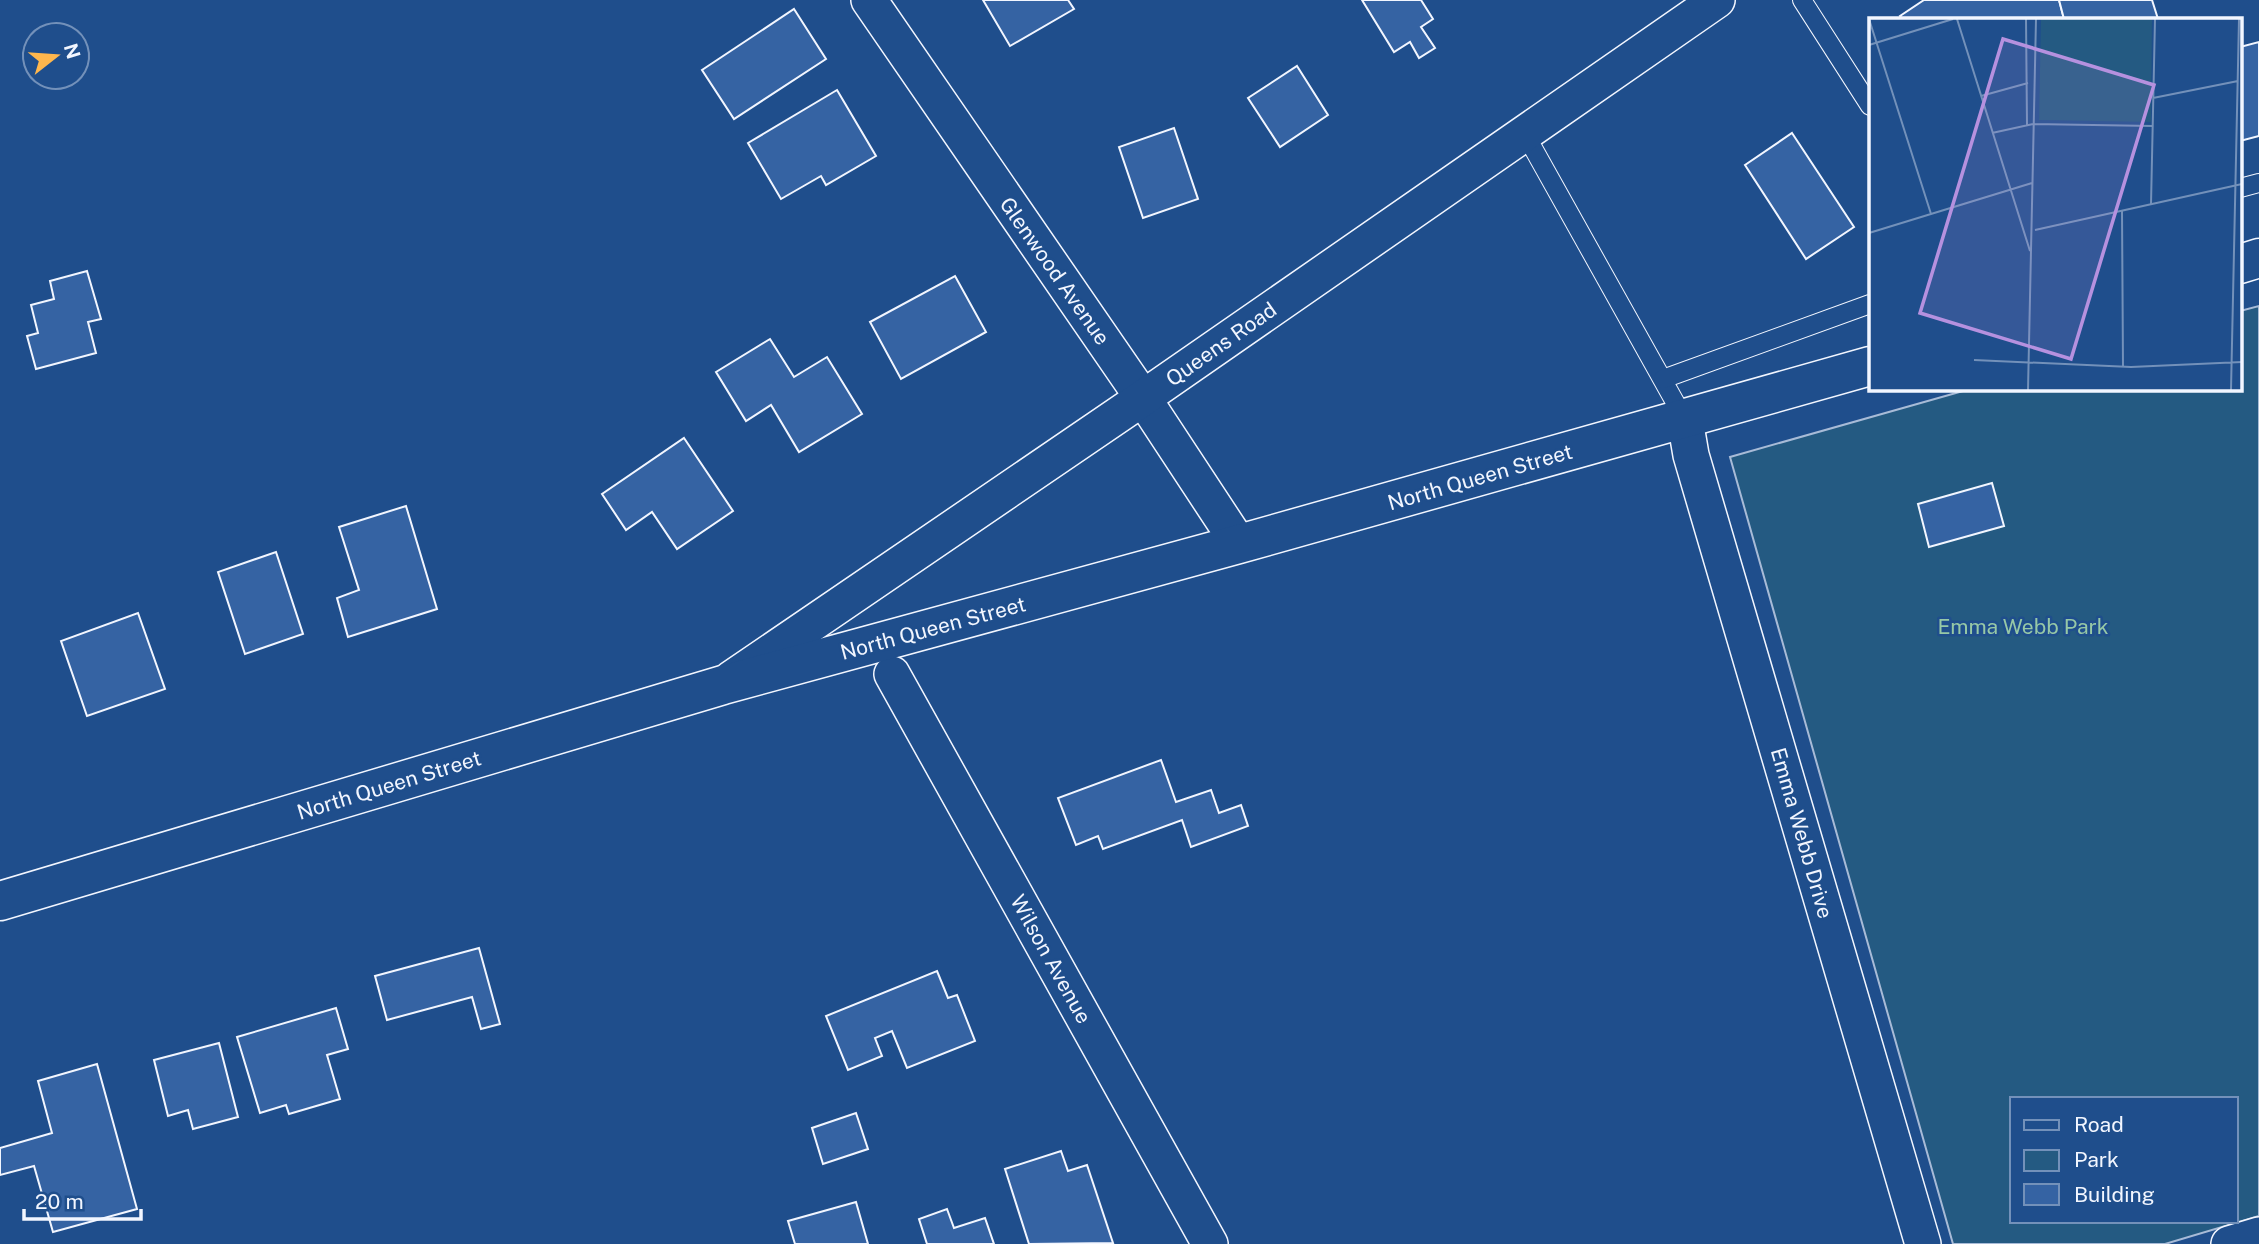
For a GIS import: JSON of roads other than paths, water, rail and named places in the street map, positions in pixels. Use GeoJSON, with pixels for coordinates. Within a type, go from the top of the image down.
{"type":"FeatureCollection","features":[{"type":"Feature","properties":{"kind":"main road"},"geometry":{"type":"LineString","coordinates":[[2242,263],[2259,258]]}},
{"type":"Feature","properties":{"kind":"main road","name":"North Queen Street"},"geometry":{"type":"LineString","coordinates":[[0,901],[723,685],[1239,544],[1869,367]]}},
{"type":"Feature","properties":{"kind":"street","name":"Glenwood Avenue"},"geometry":{"type":"LineString","coordinates":[[869,0],[1143,398],[1239,544]]}},
{"type":"Feature","properties":{"kind":"street","name":"Queens Road"},"geometry":{"type":"LineString","coordinates":[[723,685],[1717,0]]}},
{"type":"Feature","properties":{"kind":"street","name":"Emma Webb Drive"},"geometry":{"type":"LineString","coordinates":[[1685,420],[1691,455],[1923,1244]]}},
{"type":"Feature","properties":{"kind":"street","name":"Wilson Avenue"},"geometry":{"type":"LineString","coordinates":[[892,674],[1210,1244]]}},
{"type":"Feature","properties":{"kind":"street"},"geometry":{"type":"LineString","coordinates":[[2229,1244],[2259,1235]]}},
{"type":"Feature","properties":{"kind":"lane"},"geometry":{"type":"LineString","coordinates":[[1802,0],[1869,103]]}},
{"type":"Feature","properties":{"kind":"lane"},"geometry":{"type":"LineString","coordinates":[[1524,132],[1685,420]]}},
{"type":"Feature","properties":{"kind":"lane"},"geometry":{"type":"LineString","coordinates":[[2242,187],[2259,183]]}},
{"type":"Feature","properties":{"kind":"lane"},"geometry":{"type":"LineString","coordinates":[[1663,379],[1869,305]]}},
{"type":"Feature","properties":{"kind":"park label","name":"Emma Webb Park"},"geometry":{"type":"Point","coordinates":[2023,626]}}]}
